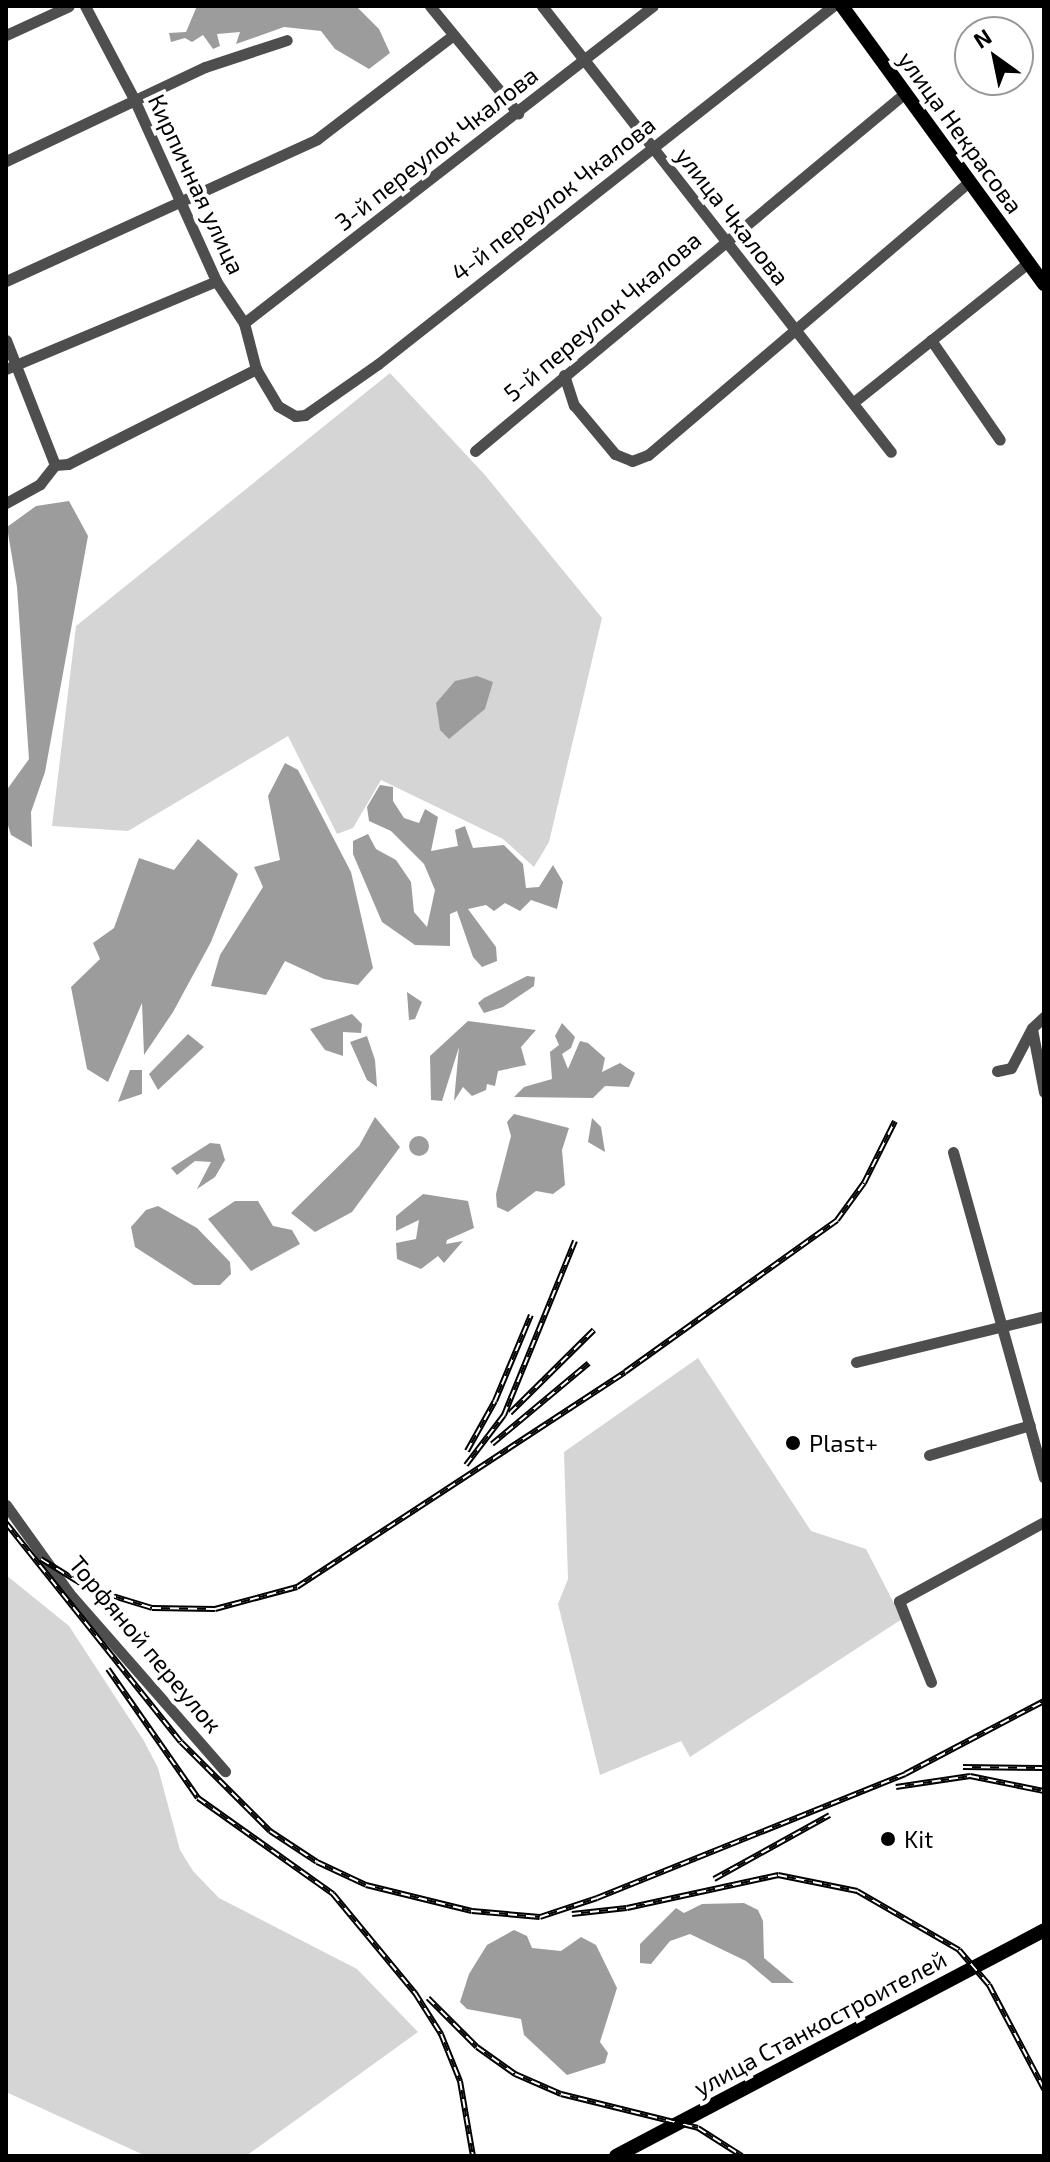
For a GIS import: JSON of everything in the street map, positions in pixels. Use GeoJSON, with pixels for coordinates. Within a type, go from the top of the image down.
{"type":"FeatureCollection","features":[{"type":"Feature","properties":{"kind":"main road","name":"улица Некрасова"},"geometry":{"type":"LineString","coordinates":[[842,6],[1044,284]]}},
{"type":"Feature","properties":{"kind":"main road","name":"улица Станкостроителей"},"geometry":{"type":"LineString","coordinates":[[616,2156],[1044,1930]]}},
{"type":"Feature","properties":{"kind":"street"},"geometry":{"type":"LineString","coordinates":[[6,35],[69,6]]}},
{"type":"Feature","properties":{"kind":"street","name":"Кирпичная улица"},"geometry":{"type":"LineString","coordinates":[[85,6],[134,99],[216,281],[244,323],[256,369],[278,406],[295,416]]}},
{"type":"Feature","properties":{"kind":"street"},"geometry":{"type":"LineString","coordinates":[[430,6],[518,113]]}},
{"type":"Feature","properties":{"kind":"street","name":"улица Чкалова"},"geometry":{"type":"LineString","coordinates":[[542,6],[794,328],[855,401],[891,452]]}},
{"type":"Feature","properties":{"kind":"street","name":"3-й переулок Чкалова"},"geometry":{"type":"LineString","coordinates":[[244,323],[653,6]]}},
{"type":"Feature","properties":{"kind":"street","name":"4-й переулок Чкалова"},"geometry":{"type":"LineString","coordinates":[[295,416],[305,415],[378,364],[833,6]]}},
{"type":"Feature","properties":{"kind":"street"},"geometry":{"type":"LineString","coordinates":[[6,281],[317,139],[452,36]]}},
{"type":"Feature","properties":{"kind":"street"},"geometry":{"type":"LineString","coordinates":[[6,161],[205,67],[287,40]]}},
{"type":"Feature","properties":{"kind":"street","name":"5-й переулок Чкалова"},"geometry":{"type":"LineString","coordinates":[[475,451],[905,93]]}},
{"type":"Feature","properties":{"kind":"street"},"geometry":{"type":"LineString","coordinates":[[564,375],[574,405],[615,454],[632,461],[648,455],[969,182]]}},
{"type":"Feature","properties":{"kind":"street"},"geometry":{"type":"LineString","coordinates":[[855,401],[1028,263]]}},
{"type":"Feature","properties":{"kind":"street"},"geometry":{"type":"LineString","coordinates":[[11,367],[216,281]]}},
{"type":"Feature","properties":{"kind":"street"},"geometry":{"type":"LineString","coordinates":[[6,340],[11,367],[55,465]]}},
{"type":"Feature","properties":{"kind":"street"},"geometry":{"type":"LineString","coordinates":[[931,340],[1000,440]]}},
{"type":"Feature","properties":{"kind":"street"},"geometry":{"type":"LineString","coordinates":[[6,503],[40,484],[55,465],[68,464],[256,369]]}},
{"type":"Feature","properties":{"kind":"street"},"geometry":{"type":"LineString","coordinates":[[997,1071],[1011,1068],[1032,1028],[1044,1017]]}},
{"type":"Feature","properties":{"kind":"street"},"geometry":{"type":"LineString","coordinates":[[1032,1028],[1044,1092]]}},
{"type":"Feature","properties":{"kind":"street"},"geometry":{"type":"LineString","coordinates":[[953,1152],[1044,1478]]}},
{"type":"Feature","properties":{"kind":"street"},"geometry":{"type":"LineString","coordinates":[[856,1362],[1044,1316]]}},
{"type":"Feature","properties":{"kind":"street"},"geometry":{"type":"LineString","coordinates":[[929,1455],[1030,1425]]}},
{"type":"Feature","properties":{"kind":"street","name":"Торфяной переулок"},"geometry":{"type":"LineString","coordinates":[[6,1505],[69,1593],[225,1771]]}},
{"type":"Feature","properties":{"kind":"street"},"geometry":{"type":"LineString","coordinates":[[931,1682],[899,1601],[1044,1522]]}},
{"type":"Feature","properties":{"kind":"shaded area"},"geometry":{"type":"Polygon","coordinates":[[[197,6],[356,6],[379,29],[390,53],[369,69],[335,49],[321,31],[284,27],[236,44],[240,32],[217,34],[220,46],[213,49],[203,35],[192,42],[185,38],[171,42],[169,33],[186,32],[197,6]]]}},
{"type":"Feature","properties":{"kind":"shaded area"},"geometry":{"type":"Polygon","coordinates":[[[390,373],[485,475],[602,618],[549,842],[534,867],[503,839],[381,780],[353,828],[337,834],[288,736],[128,831],[52,826],[76,626],[390,373]]]}},
{"type":"Feature","properties":{"kind":"shaded area"},"geometry":{"type":"Polygon","coordinates":[[[69,501],[88,536],[45,772],[31,812],[32,847],[11,835],[6,819],[6,791],[29,759],[17,587],[7,527],[36,506],[69,501]]]}},
{"type":"Feature","properties":{"kind":"shaded area"},"geometry":{"type":"Polygon","coordinates":[[[477,676],[493,682],[485,709],[449,739],[440,730],[436,703],[455,681],[477,676]]]}},
{"type":"Feature","properties":{"kind":"shaded area"},"geometry":{"type":"Polygon","coordinates":[[[285,763],[298,770],[351,872],[373,968],[358,985],[324,979],[285,961],[266,995],[211,986],[220,955],[263,887],[254,867],[280,860],[268,796],[285,763]]]}},
{"type":"Feature","properties":{"kind":"shaded area"},"geometry":{"type":"Polygon","coordinates":[[[380,785],[393,787],[393,801],[404,818],[419,823],[425,809],[438,817],[431,851],[458,846],[455,830],[465,826],[473,848],[504,845],[523,864],[526,888],[539,887],[553,865],[563,882],[557,909],[531,900],[520,911],[505,903],[494,911],[486,905],[468,909],[496,947],[497,961],[482,967],[473,957],[457,911],[450,914],[450,946],[415,945],[382,922],[353,854],[353,841],[368,834],[376,849],[396,860],[411,882],[414,912],[427,927],[435,890],[424,864],[391,831],[369,821],[367,807],[380,785]]]}},
{"type":"Feature","properties":{"kind":"shaded area"},"geometry":{"type":"Polygon","coordinates":[[[198,839],[238,874],[211,942],[173,1012],[144,1055],[142,1003],[108,1082],[87,1069],[71,987],[100,959],[93,943],[114,928],[139,858],[174,870],[198,839]]]}},
{"type":"Feature","properties":{"kind":"shaded area"},"geometry":{"type":"Polygon","coordinates":[[[527,976],[535,977],[534,986],[503,1007],[484,1013],[478,1003],[527,976]]]}},
{"type":"Feature","properties":{"kind":"shaded area"},"geometry":{"type":"Polygon","coordinates":[[[407,992],[422,1002],[415,1019],[409,1020],[407,992]]]}},
{"type":"Feature","properties":{"kind":"shaded area"},"geometry":{"type":"Polygon","coordinates":[[[352,1014],[362,1024],[361,1033],[343,1032],[343,1056],[325,1050],[310,1029],[352,1014]]]}},
{"type":"Feature","properties":{"kind":"shaded area"},"geometry":{"type":"Polygon","coordinates":[[[468,1021],[536,1030],[521,1047],[526,1065],[498,1071],[495,1086],[487,1084],[486,1090],[472,1096],[463,1087],[454,1101],[459,1047],[442,1101],[431,1100],[430,1056],[468,1021]]]}},
{"type":"Feature","properties":{"kind":"shaded area"},"geometry":{"type":"Polygon","coordinates":[[[562,1023],[575,1037],[571,1048],[562,1054],[568,1069],[580,1041],[588,1043],[605,1058],[602,1072],[620,1063],[635,1073],[629,1087],[605,1086],[593,1098],[514,1097],[524,1087],[552,1079],[550,1052],[559,1045],[555,1036],[562,1023]]]}},
{"type":"Feature","properties":{"kind":"shaded area"},"geometry":{"type":"Polygon","coordinates":[[[188,1034],[204,1047],[158,1090],[149,1074],[188,1034]]]}},
{"type":"Feature","properties":{"kind":"shaded area"},"geometry":{"type":"Polygon","coordinates":[[[367,1036],[375,1060],[377,1087],[367,1080],[350,1042],[367,1036]]]}},
{"type":"Feature","properties":{"kind":"shaded area"},"geometry":{"type":"Polygon","coordinates":[[[130,1070],[142,1070],[142,1094],[118,1102],[130,1070]]]}},
{"type":"Feature","properties":{"kind":"shaded area"},"geometry":{"type":"Polygon","coordinates":[[[514,1114],[569,1128],[562,1150],[565,1185],[553,1194],[536,1191],[508,1212],[497,1207],[496,1194],[511,1136],[507,1122],[514,1114]]]}},
{"type":"Feature","properties":{"kind":"shaded area"},"geometry":{"type":"Polygon","coordinates":[[[375,1117],[400,1147],[352,1212],[315,1232],[291,1213],[359,1146],[375,1117]]]}},
{"type":"Feature","properties":{"kind":"shaded area"},"geometry":{"type":"Polygon","coordinates":[[[592,1118],[601,1127],[605,1152],[588,1142],[592,1118]]]}},
{"type":"Feature","properties":{"kind":"shaded area"},"geometry":{"type":"Polygon","coordinates":[[[415,1136],[423,1136],[429,1146],[423,1156],[415,1156],[409,1150],[409,1142],[415,1136]]]}},
{"type":"Feature","properties":{"kind":"shaded area"},"geometry":{"type":"Polygon","coordinates":[[[210,1143],[220,1144],[225,1160],[215,1177],[197,1189],[211,1162],[195,1161],[177,1175],[171,1168],[210,1143]]]}},
{"type":"Feature","properties":{"kind":"shaded area"},"geometry":{"type":"Polygon","coordinates":[[[423,1194],[468,1201],[474,1228],[447,1240],[446,1244],[463,1241],[444,1263],[438,1256],[421,1269],[397,1259],[396,1243],[416,1239],[419,1220],[396,1231],[396,1216],[423,1194]]]}},
{"type":"Feature","properties":{"kind":"shaded area"},"geometry":{"type":"Polygon","coordinates":[[[235,1201],[258,1201],[273,1226],[292,1230],[300,1244],[251,1271],[208,1219],[235,1201]]]}},
{"type":"Feature","properties":{"kind":"shaded area"},"geometry":{"type":"Polygon","coordinates":[[[158,1206],[197,1228],[230,1262],[231,1274],[220,1285],[194,1285],[135,1247],[131,1227],[146,1210],[158,1206]]]}},
{"type":"Feature","properties":{"kind":"shaded area"},"geometry":{"type":"Polygon","coordinates":[[[698,1358],[811,1531],[866,1549],[902,1619],[690,1757],[681,1741],[600,1775],[558,1604],[568,1579],[564,1452],[698,1358]]]}},
{"type":"Feature","properties":{"kind":"shaded area"},"geometry":{"type":"Polygon","coordinates":[[[6,1575],[69,1626],[144,1741],[158,1768],[180,1850],[193,1871],[219,1898],[357,1969],[418,2032],[246,2156],[146,2156],[6,2092],[6,1575]]]}},
{"type":"Feature","properties":{"kind":"shaded area"},"geometry":{"type":"Polygon","coordinates":[[[744,1903],[758,1910],[763,1921],[764,1958],[794,1983],[772,1983],[746,1961],[690,1934],[670,1941],[651,1964],[640,1963],[640,1944],[676,1908],[684,1913],[702,1904],[744,1903]]]}},
{"type":"Feature","properties":{"kind":"shaded area"},"geometry":{"type":"Polygon","coordinates":[[[514,1930],[527,1936],[532,1948],[561,1951],[581,1937],[596,1945],[617,1988],[600,2042],[608,2053],[605,2063],[567,2075],[524,2035],[521,2019],[467,2009],[460,2002],[469,1974],[487,1945],[514,1930]]]}},
{"type":"Feature","properties":{"kind":"railway"},"geometry":{"type":"LineString","coordinates":[[41,1559],[90,1589],[152,1608],[215,1609],[297,1587],[625,1372],[837,1220],[864,1183],[895,1121]]}},
{"type":"Feature","properties":{"kind":"railway"},"geometry":{"type":"LineString","coordinates":[[466,1465],[504,1415],[575,1241]]}},
{"type":"Feature","properties":{"kind":"railway"},"geometry":{"type":"LineString","coordinates":[[467,1451],[495,1401],[531,1315]]}},
{"type":"Feature","properties":{"kind":"railway"},"geometry":{"type":"LineString","coordinates":[[510,1413],[594,1330]]}},
{"type":"Feature","properties":{"kind":"railway"},"geometry":{"type":"LineString","coordinates":[[492,1444],[589,1363]]}},
{"type":"Feature","properties":{"kind":"railway"},"geometry":{"type":"LineString","coordinates":[[6,1523],[181,1742],[270,1831],[317,1862],[366,1885],[472,1911],[540,1917],[597,1898],[905,1774],[1044,1701]]}},
{"type":"Feature","properties":{"kind":"railway"},"geometry":{"type":"LineString","coordinates":[[108,1669],[198,1798],[333,1894],[415,1993],[441,2034],[460,2081],[473,2156]]}},
{"type":"Feature","properties":{"kind":"railway"},"geometry":{"type":"LineString","coordinates":[[963,1767],[1044,1768]]}},
{"type":"Feature","properties":{"kind":"railway"},"geometry":{"type":"LineString","coordinates":[[896,1787],[970,1776],[1044,1791]]}},
{"type":"Feature","properties":{"kind":"railway"},"geometry":{"type":"LineString","coordinates":[[714,1879],[830,1815]]}},
{"type":"Feature","properties":{"kind":"railway"},"geometry":{"type":"LineString","coordinates":[[572,1914],[627,1908],[778,1875],[857,1891],[959,1950],[989,1985],[1044,2089]]}},
{"type":"Feature","properties":{"kind":"railway"},"geometry":{"type":"LineString","coordinates":[[428,1998],[477,2047],[515,2074],[561,2094],[698,2128],[742,2156]]}},
{"type":"Feature","properties":{"kind":"place","name":"Plast+"},"geometry":{"type":"Point","coordinates":[793,1443]}},
{"type":"Feature","properties":{"kind":"place","name":"Kit"},"geometry":{"type":"Point","coordinates":[888,1839]}}]}
